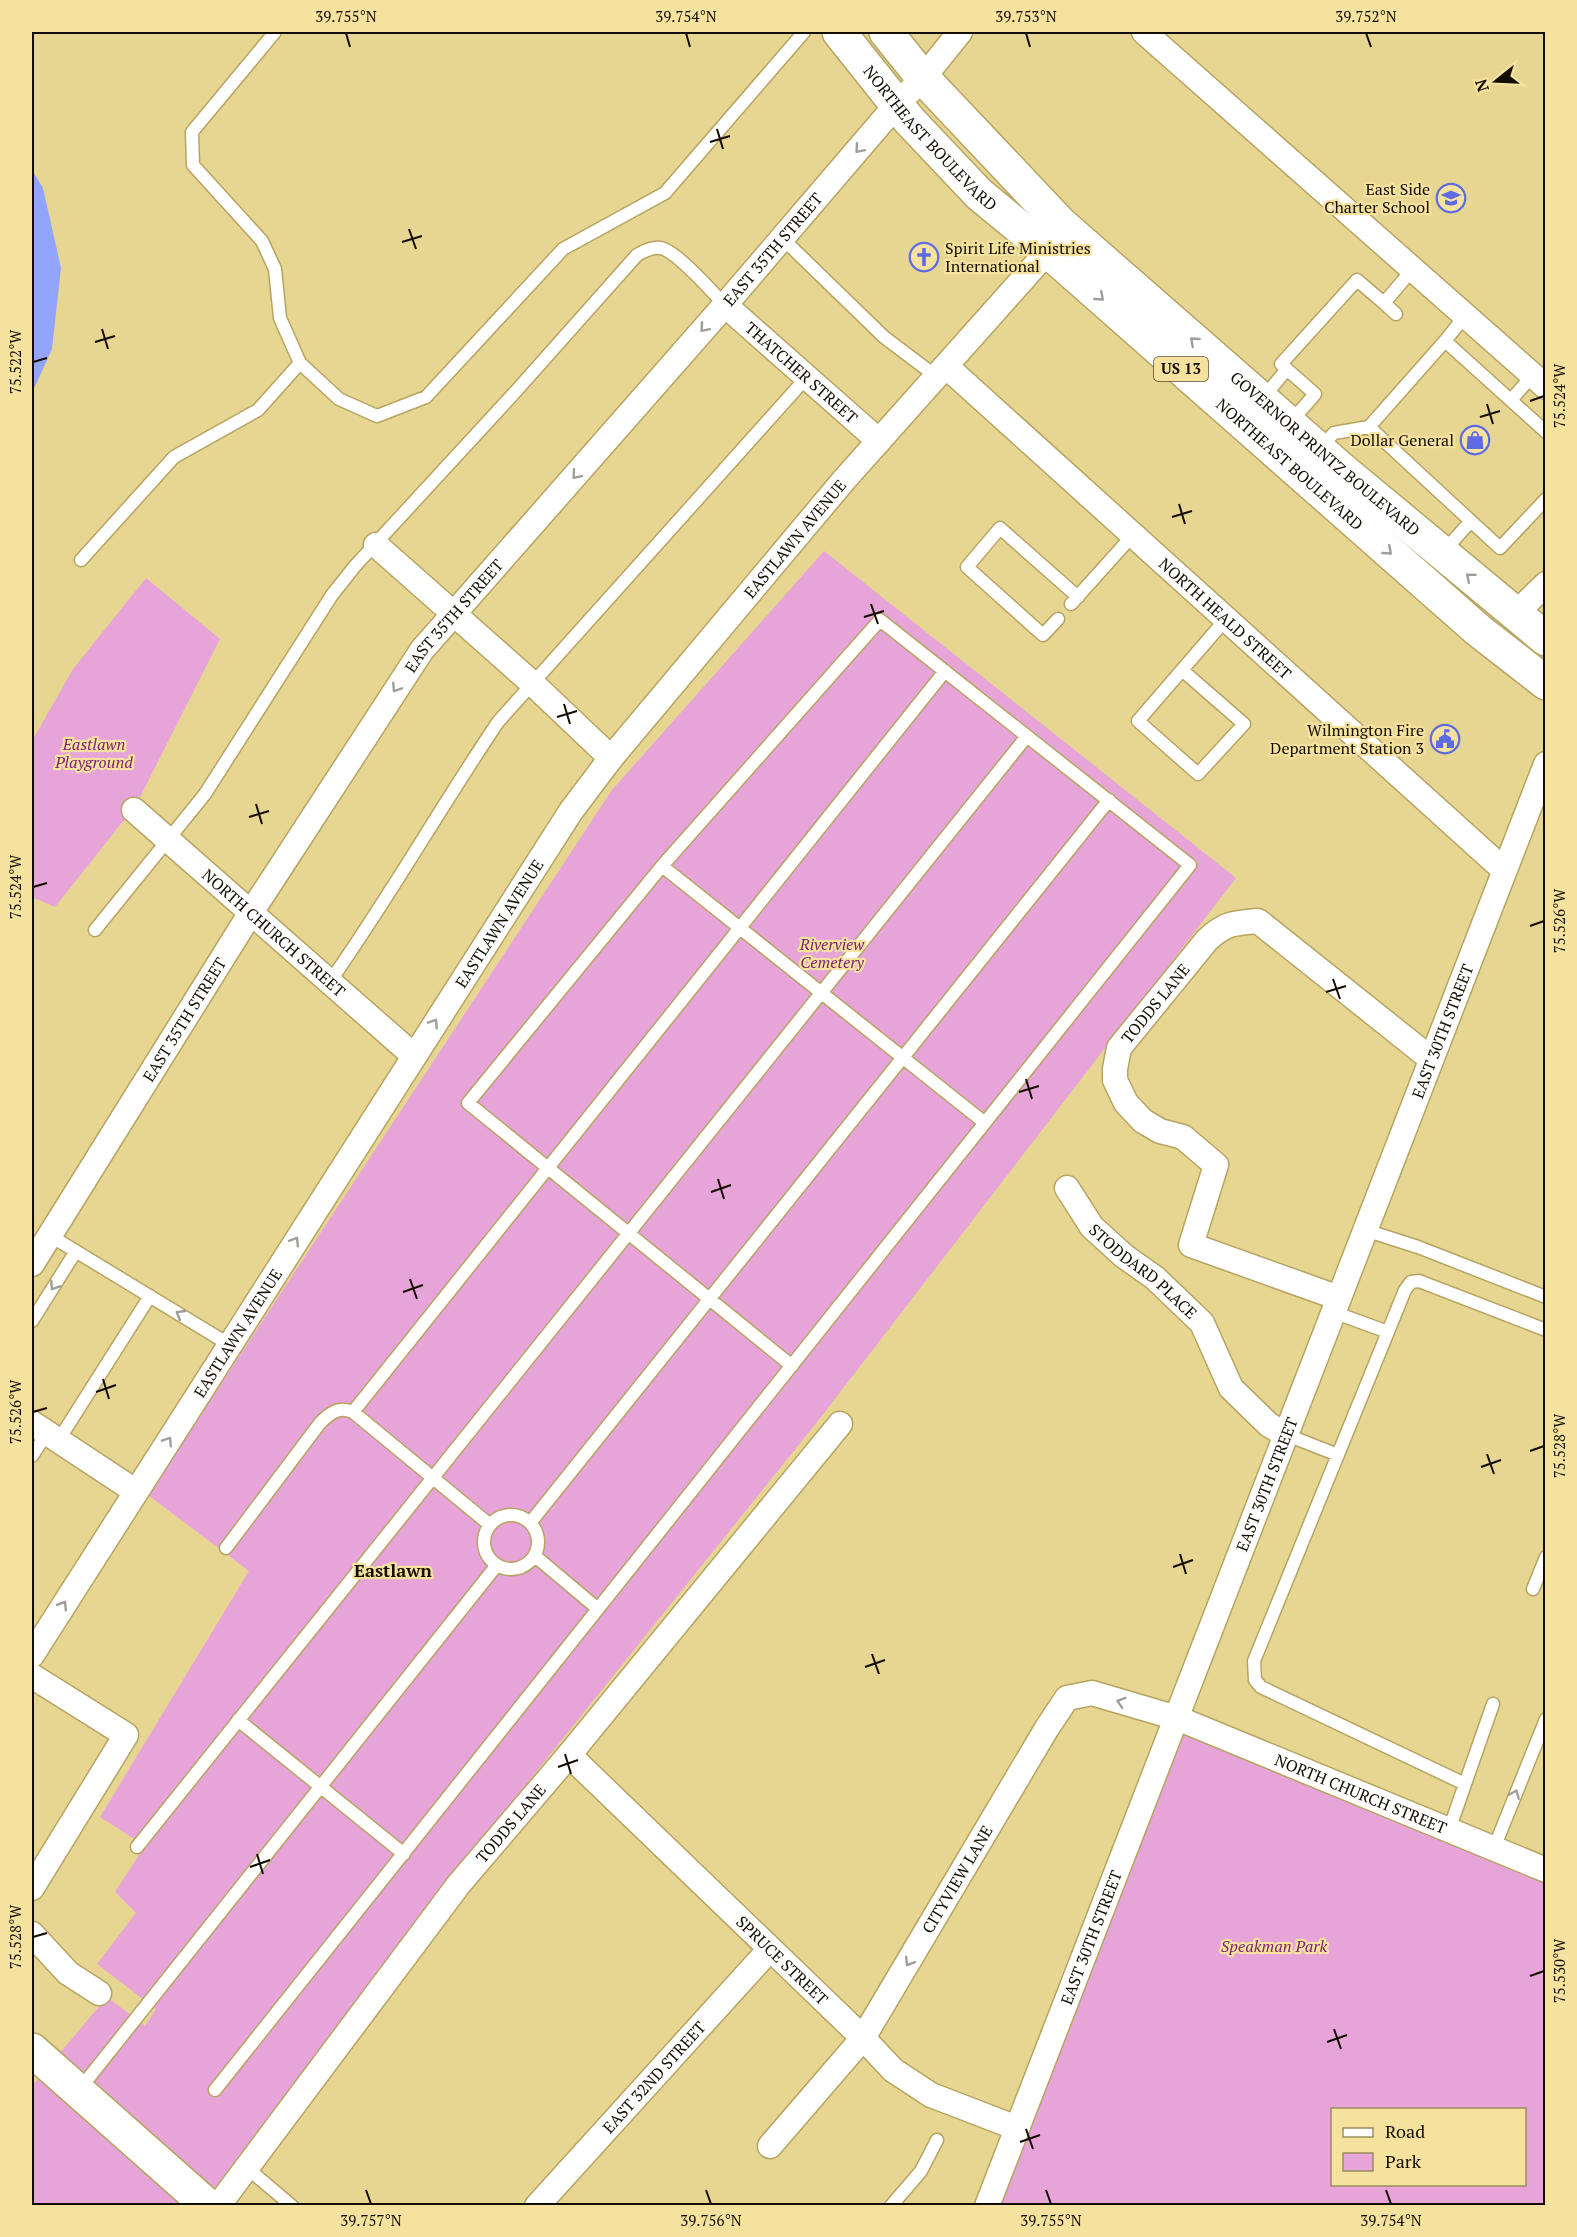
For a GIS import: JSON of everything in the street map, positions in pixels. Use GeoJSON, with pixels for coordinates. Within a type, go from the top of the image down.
{"type":"FeatureCollection","features":[{"type":"Feature","properties":{"kind":"main road","name":"NORTHEAST BOULEVARD"},"geometry":{"type":"LineString","coordinates":[[839,32],[897,104]]}},
{"type":"Feature","properties":{"kind":"main road","name":"GOVERNOR PRINTZ BOULEVARD"},"geometry":{"type":"LineString","coordinates":[[886,32],[1055,238],[1261,400],[1545,639]]}},
{"type":"Feature","properties":{"kind":"main road"},"geometry":{"type":"LineString","coordinates":[[897,104],[930,114],[1004,190],[1040,214],[1055,238]]}},
{"type":"Feature","properties":{"kind":"main road","name":"NORTHEAST BOULEVARD"},"geometry":{"type":"LineString","coordinates":[[1055,238],[1470,623],[1545,683]]}},
{"type":"Feature","properties":{"kind":"main road"},"geometry":{"type":"LineString","coordinates":[[32,2050],[208,2205]]}},
{"type":"Feature","properties":{"kind":"street","name":"EAST 35TH STREET"},"geometry":{"type":"LineString","coordinates":[[32,1264],[250,914],[422,650],[725,305],[897,104],[923,78],[960,32]]}},
{"type":"Feature","properties":{"kind":"street"},"geometry":{"type":"LineString","coordinates":[[1144,32],[1539,381]]}},
{"type":"Feature","properties":{"kind":"street","name":"EASTLAWN AVENUE"},"geometry":{"type":"LineString","coordinates":[[32,1655],[571,811],[611,758],[879,441],[942,372],[1055,238]]}},
{"type":"Feature","properties":{"kind":"street","name":"THATCHER STREET"},"geometry":{"type":"LineString","coordinates":[[725,305],[879,441]]}},
{"type":"Feature","properties":{"kind":"street","name":"NORTH HEALD STREET"},"geometry":{"type":"LineString","coordinates":[[942,372],[1132,535],[1504,870]]}},
{"type":"Feature","properties":{"kind":"street"},"geometry":{"type":"LineString","coordinates":[[375,545],[532,683],[611,758]]}},
{"type":"Feature","properties":{"kind":"street"},"geometry":{"type":"LineString","coordinates":[[1515,614],[1545,584]]}},
{"type":"Feature","properties":{"kind":"street","name":"EAST 30TH STREET"},"geometry":{"type":"LineString","coordinates":[[987,2205],[1545,764]]}},
{"type":"Feature","properties":{"kind":"street","name":"NORTH CHURCH STREET"},"geometry":{"type":"LineString","coordinates":[[134,810],[413,1056]]}},
{"type":"Feature","properties":{"kind":"street","name":"TODDS LANE"},"geometry":{"type":"LineString","coordinates":[[1336,1305],[1191,1245],[1216,1165],[1183,1137],[1160,1131],[1143,1121],[1126,1103],[1115,1080],[1119,1048],[1219,928],[1230,924],[1258,921],[1431,1059]]}},
{"type":"Feature","properties":{"kind":"street","name":"STODDARD PLACE"},"geometry":{"type":"LineString","coordinates":[[1067,1188],[1092,1227],[1124,1256],[1155,1278],[1202,1323],[1232,1388],[1269,1425],[1287,1435]]}},
{"type":"Feature","properties":{"kind":"street","name":"TODDS LANE"},"geometry":{"type":"LineString","coordinates":[[218,2205],[459,1884],[840,1424]]}},
{"type":"Feature","properties":{"kind":"street"},"geometry":{"type":"LineString","coordinates":[[45,1433],[135,1491]]}},
{"type":"Feature","properties":{"kind":"street"},"geometry":{"type":"LineString","coordinates":[[32,1676],[126,1735],[32,1888]]}},
{"type":"Feature","properties":{"kind":"street","name":"CITYVIEW LANE"},"geometry":{"type":"LineString","coordinates":[[770,2145],[863,2038],[1067,1698],[1092,1693],[1177,1719]]}},
{"type":"Feature","properties":{"kind":"street","name":"NORTH CHURCH STREET"},"geometry":{"type":"LineString","coordinates":[[1177,1719],[1449,1830],[1544,1866]]}},
{"type":"Feature","properties":{"kind":"street","name":"SPRUCE STREET"},"geometry":{"type":"LineString","coordinates":[[568,1755],[863,2038],[892,2070],[931,2096],[1017,2128]]}},
{"type":"Feature","properties":{"kind":"street"},"geometry":{"type":"LineString","coordinates":[[32,1934],[68,1973],[99,1993]]}},
{"type":"Feature","properties":{"kind":"street","name":"EAST 32ND STREET"},"geometry":{"type":"LineString","coordinates":[[537,2205],[770,1949]]}},
{"type":"Feature","properties":{"kind":"lane"},"geometry":{"type":"LineString","coordinates":[[275,32],[192,132],[193,165],[262,242],[275,268],[280,318],[300,363],[339,399],[377,416],[426,397],[563,249],[665,193],[804,32]]}},
{"type":"Feature","properties":{"kind":"lane"},"geometry":{"type":"LineString","coordinates":[[782,238],[884,337],[942,372]]}},
{"type":"Feature","properties":{"kind":"lane"},"geometry":{"type":"LineString","coordinates":[[95,930],[205,794],[313,622],[338,588],[637,255],[649,249],[661,248],[672,252],[725,305]]}},
{"type":"Feature","properties":{"kind":"lane"},"geometry":{"type":"LineString","coordinates":[[1384,303],[1412,270]]}},
{"type":"Feature","properties":{"kind":"lane"},"geometry":{"type":"LineString","coordinates":[[1289,424],[1315,394],[1281,364],[1358,280],[1396,314]]}},
{"type":"Feature","properties":{"kind":"lane"},"geometry":{"type":"LineString","coordinates":[[1319,450],[1334,434],[1369,427],[1465,316]]}},
{"type":"Feature","properties":{"kind":"lane"},"geometry":{"type":"LineString","coordinates":[[1445,341],[1545,432]]}},
{"type":"Feature","properties":{"kind":"lane"},"geometry":{"type":"LineString","coordinates":[[81,560],[174,457],[258,410],[300,363]]}},
{"type":"Feature","properties":{"kind":"lane"},"geometry":{"type":"LineString","coordinates":[[1261,400],[1287,369]]}},
{"type":"Feature","properties":{"kind":"lane"},"geometry":{"type":"LineString","coordinates":[[329,983],[368,928],[492,731],[532,683],[807,377]]}},
{"type":"Feature","properties":{"kind":"lane"},"geometry":{"type":"LineString","coordinates":[[1511,400],[1539,381]]}},
{"type":"Feature","properties":{"kind":"lane"},"geometry":{"type":"LineString","coordinates":[[1369,427],[1500,548],[1545,499]]}},
{"type":"Feature","properties":{"kind":"lane"},"geometry":{"type":"LineString","coordinates":[[1442,553],[1471,521]]}},
{"type":"Feature","properties":{"kind":"lane"},"geometry":{"type":"LineString","coordinates":[[1058,619],[1043,635],[967,567],[1000,528],[1075,600],[1132,535]]}},
{"type":"Feature","properties":{"kind":"lane"},"geometry":{"type":"LineString","coordinates":[[1182,670],[1244,724],[1198,774],[1138,721],[1182,670],[1226,619]]}},
{"type":"Feature","properties":{"kind":"lane"},"geometry":{"type":"LineString","coordinates":[[215,2090],[404,1854],[792,1366],[1190,865],[880,620],[662,866],[468,1103],[792,1366]]}},
{"type":"Feature","properties":{"kind":"lane"},"geometry":{"type":"LineString","coordinates":[[353,1412],[945,671]]}},
{"type":"Feature","properties":{"kind":"lane"},"geometry":{"type":"LineString","coordinates":[[137,1847],[1027,736]]}},
{"type":"Feature","properties":{"kind":"lane"},"geometry":{"type":"LineString","coordinates":[[530,1523],[1109,800]]}},
{"type":"Feature","properties":{"kind":"lane"},"geometry":{"type":"LineString","coordinates":[[662,866],[985,1123]]}},
{"type":"Feature","properties":{"kind":"lane"},"geometry":{"type":"LineString","coordinates":[[1365,1230],[1418,1247],[1545,1297]]}},
{"type":"Feature","properties":{"kind":"lane"},"geometry":{"type":"LineString","coordinates":[[49,1235],[230,1344]]}},
{"type":"Feature","properties":{"kind":"lane"},"geometry":{"type":"LineString","coordinates":[[32,1320],[76,1251]]}},
{"type":"Feature","properties":{"kind":"lane"},"geometry":{"type":"LineString","coordinates":[[1465,1784],[1261,1687],[1255,1680],[1254,1661],[1405,1290],[1411,1282],[1419,1281],[1545,1330]]}},
{"type":"Feature","properties":{"kind":"lane"},"geometry":{"type":"LineString","coordinates":[[32,1456],[45,1433],[150,1296]]}},
{"type":"Feature","properties":{"kind":"lane"},"geometry":{"type":"LineString","coordinates":[[1336,1305],[1388,1332]]}},
{"type":"Feature","properties":{"kind":"lane"},"geometry":{"type":"LineString","coordinates":[[226,1548],[320,1423],[332,1411],[353,1412],[490,1525]]}},
{"type":"Feature","properties":{"kind":"lane"},"geometry":{"type":"LineString","coordinates":[[1287,1435],[1338,1455]]}},
{"type":"Feature","properties":{"kind":"lane"},"geometry":{"type":"LineString","coordinates":[[514,1515],[530,1523],[538,1539],[535,1556],[522,1567],[513,1569],[497,1565],[485,1551],[485,1533],[490,1525],[497,1519],[514,1515]]}},
{"type":"Feature","properties":{"kind":"lane"},"geometry":{"type":"LineString","coordinates":[[535,1556],[598,1610]]}},
{"type":"Feature","properties":{"kind":"lane"},"geometry":{"type":"LineString","coordinates":[[1533,1589],[1545,1557]]}},
{"type":"Feature","properties":{"kind":"lane"},"geometry":{"type":"LineString","coordinates":[[78,2091],[497,1565]]}},
{"type":"Feature","properties":{"kind":"lane"},"geometry":{"type":"LineString","coordinates":[[1449,1830],[1492,1704]]}},
{"type":"Feature","properties":{"kind":"lane"},"geometry":{"type":"LineString","coordinates":[[1494,1848],[1545,1719]]}},
{"type":"Feature","properties":{"kind":"lane"},"geometry":{"type":"LineString","coordinates":[[238,1720],[404,1854]]}},
{"type":"Feature","properties":{"kind":"lane"},"geometry":{"type":"LineString","coordinates":[[891,2205],[921,2171],[937,2140]]}},
{"type":"Feature","properties":{"kind":"lane"},"geometry":{"type":"LineString","coordinates":[[247,2168],[292,2205]]}},
{"type":"Feature","properties":{"kind":"green space","name":"Riverview Cemetery"},"geometry":{"type":"Polygon","coordinates":[[[824,551],[1236,878],[821,1417],[483,1838],[205,2205],[32,2205],[32,2085],[107,1997],[145,2026],[156,2009],[97,1964],[136,1913],[115,1892],[145,1846],[100,1817],[249,1571],[148,1495],[612,790],[824,551]]]}},
{"type":"Feature","properties":{"kind":"green space","name":"Eastlawn Playground"},"geometry":{"type":"Polygon","coordinates":[[[146,578],[220,639],[136,805],[55,907],[32,897],[32,741],[73,669],[146,578]]]}},
{"type":"Feature","properties":{"kind":"green space","name":"Speakman Park"},"geometry":{"type":"Polygon","coordinates":[[[1177,1718],[1545,1870],[1545,2205],[987,2206],[1177,1718]]]}},
{"type":"Feature","properties":{"kind":"water"},"geometry":{"type":"Polygon","coordinates":[[[32,170],[43,188],[61,268],[52,349],[32,393],[32,170]]]}},
{"type":"Feature","properties":{"kind":"place","name":"East Side Charter School"},"geometry":{"type":"Point","coordinates":[1451,198]}},
{"type":"Feature","properties":{"kind":"place","name":"Spirit Life Ministries International"},"geometry":{"type":"Point","coordinates":[924,257]}},
{"type":"Feature","properties":{"kind":"place","name":"Dollar General"},"geometry":{"type":"Point","coordinates":[1475,440]}},
{"type":"Feature","properties":{"kind":"place","name":"Wilmington Fire Department Station 3"},"geometry":{"type":"Point","coordinates":[1445,739]}},
{"type":"Feature","properties":{"kind":"district","name":"Eastlawn"},"geometry":{"type":"Point","coordinates":[393,1571]}}]}
